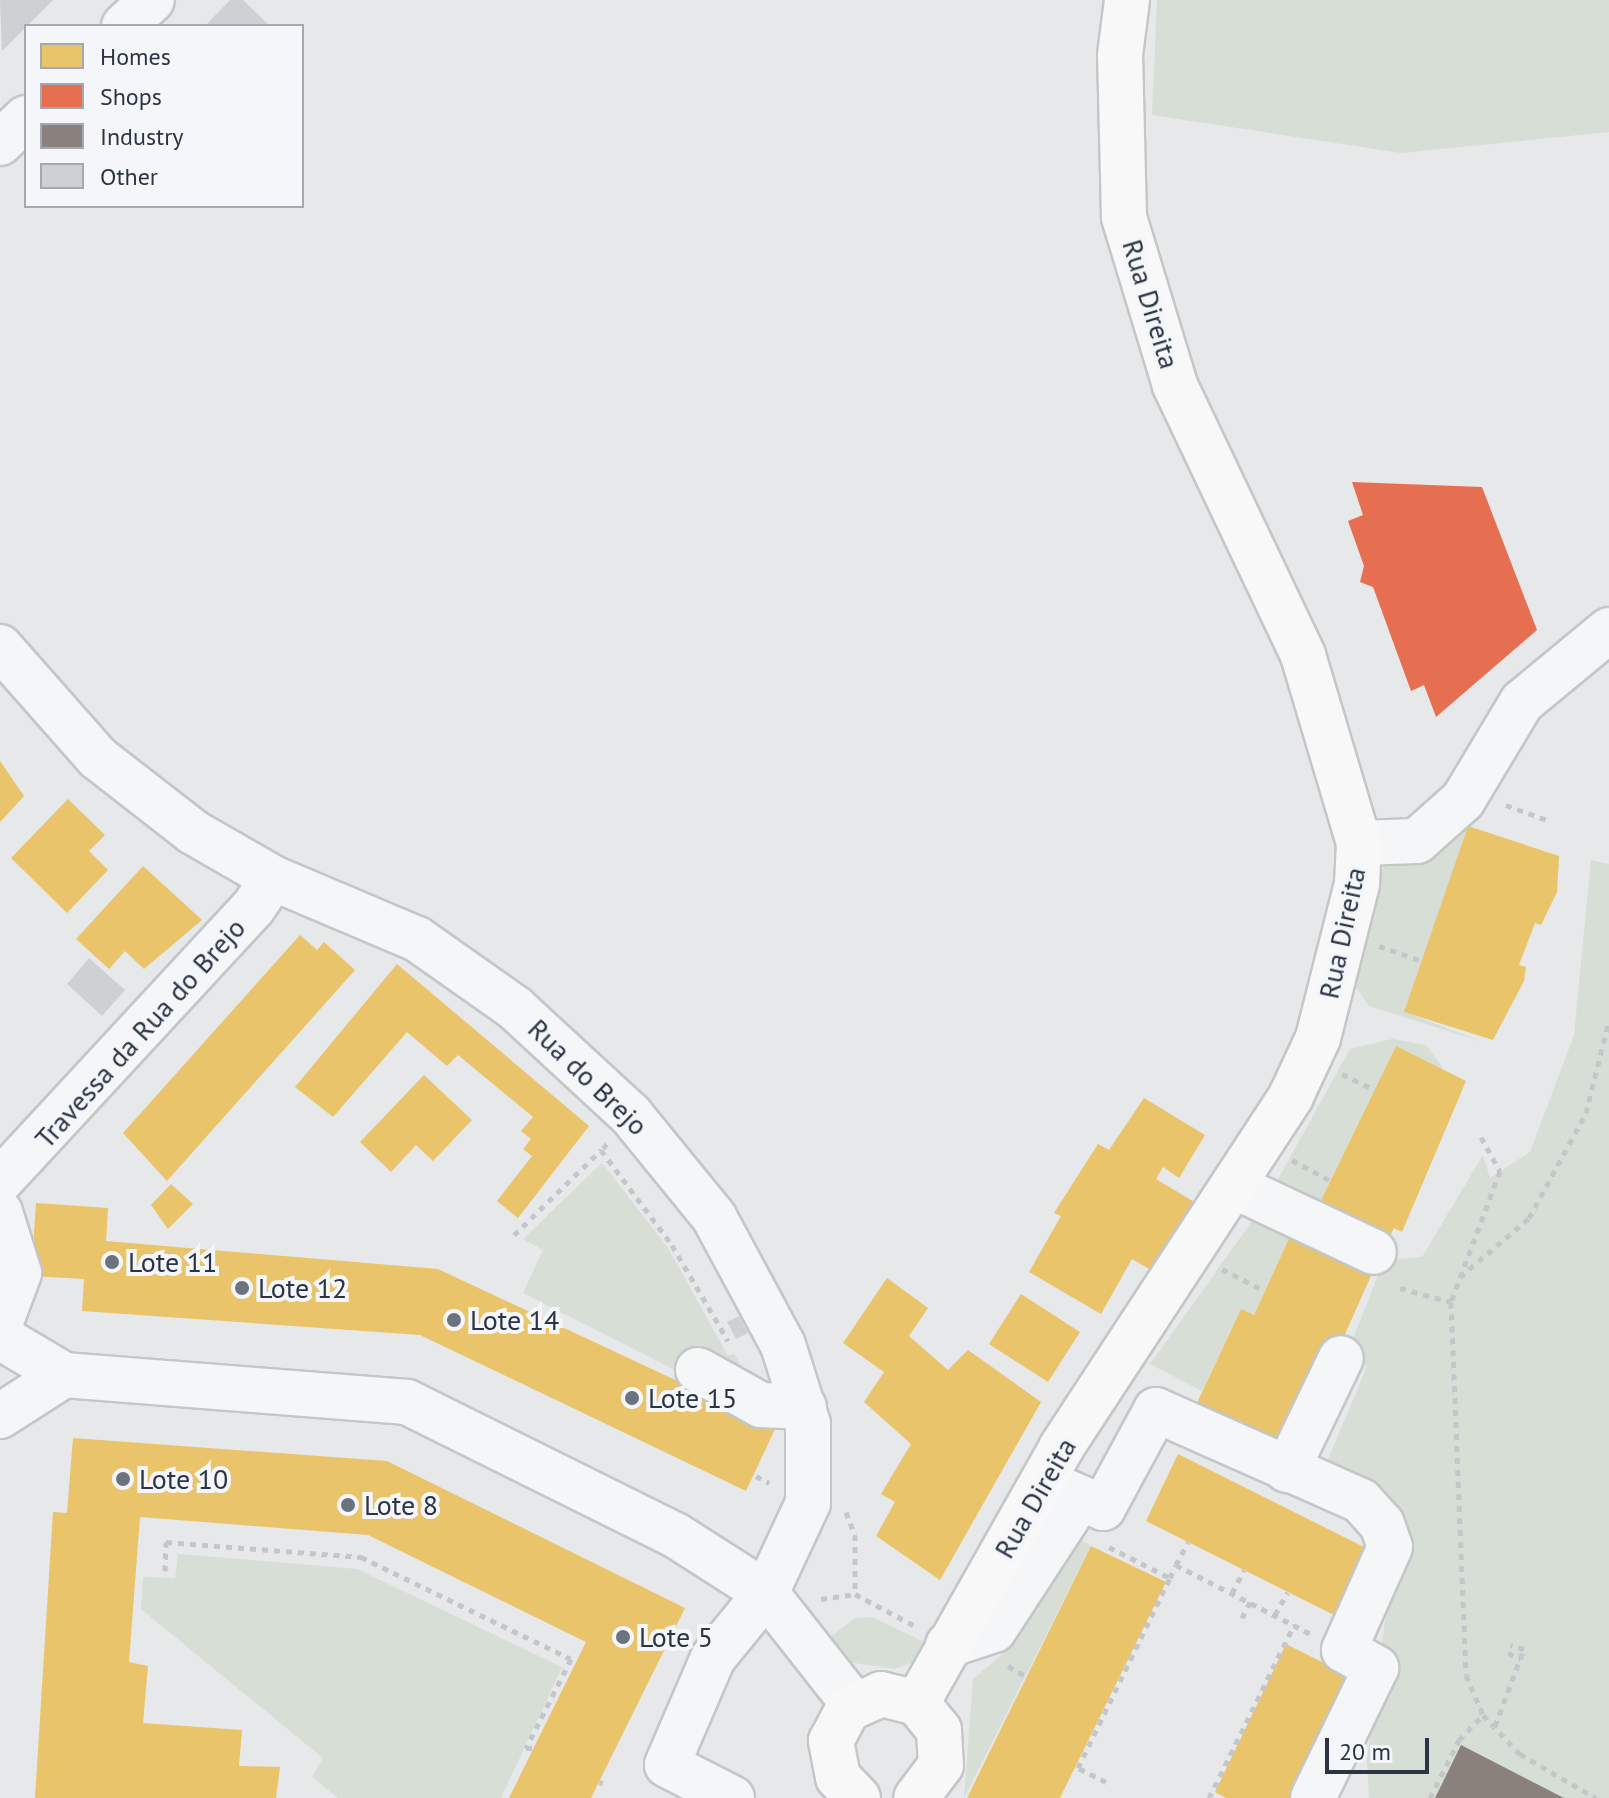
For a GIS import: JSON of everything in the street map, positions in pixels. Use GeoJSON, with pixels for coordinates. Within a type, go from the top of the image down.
{"type":"FeatureCollection","features":[{"type":"Feature","properties":{"kind":"main road","name":"Rua Direita"},"geometry":{"type":"LineString","coordinates":[[917,1703],[948,1645],[1062,1501],[1193,1253],[1238,1188],[1318,1038],[1357,884],[1359,843],[1303,655],[1175,385],[1124,217],[1120,55],[1127,0]]}},
{"type":"Feature","properties":{"kind":"main road"},"geometry":{"type":"LineString","coordinates":[[858,1798],[831,1760],[837,1724],[854,1705],[881,1694],[917,1703],[930,1714],[943,1747],[921,1797]]}},
{"type":"Feature","properties":{"kind":"street"},"geometry":{"type":"LineString","coordinates":[[126,24],[152,0]]}},
{"type":"Feature","properties":{"kind":"street"},"geometry":{"type":"LineString","coordinates":[[0,143],[24,120]]}},
{"type":"Feature","properties":{"kind":"street"},"geometry":{"type":"LineString","coordinates":[[1359,843],[1417,841],[1463,800],[1522,702],[1609,630]]}},
{"type":"Feature","properties":{"kind":"street","name":"Rua do Brejo"},"geometry":{"type":"LineString","coordinates":[[0,647],[98,758],[193,832],[273,878],[417,939],[580,1064],[673,1160],[714,1217],[783,1345],[804,1407],[808,1503],[775,1602],[713,1658],[667,1765],[732,1798]]}},
{"type":"Feature","properties":{"kind":"street","name":"Travessa da Rua do Brejo"},"geometry":{"type":"LineString","coordinates":[[0,1181],[243,920],[273,878]]}},
{"type":"Feature","properties":{"kind":"street"},"geometry":{"type":"LineString","coordinates":[[1238,1188],[1374,1252]]}},
{"type":"Feature","properties":{"kind":"street"},"geometry":{"type":"LineString","coordinates":[[0,1212],[19,1273],[0,1324]]}},
{"type":"Feature","properties":{"kind":"street"},"geometry":{"type":"LineString","coordinates":[[0,1337],[64,1375],[407,1402],[675,1535],[775,1602],[854,1705]]}},
{"type":"Feature","properties":{"kind":"street"},"geometry":{"type":"LineString","coordinates":[[1287,1470],[1341,1358]]}},
{"type":"Feature","properties":{"kind":"street"},"geometry":{"type":"LineString","coordinates":[[698,1370],[761,1405],[804,1407]]}},
{"type":"Feature","properties":{"kind":"street"},"geometry":{"type":"LineString","coordinates":[[0,1416],[64,1375]]}},
{"type":"Feature","properties":{"kind":"street"},"geometry":{"type":"LineString","coordinates":[[1062,1501],[1103,1508],[1156,1410],[1361,1501],[1390,1547],[1344,1650],[1376,1668],[1313,1798]]}},
{"type":"Feature","properties":{"kind":"path"},"geometry":{"type":"LineString","coordinates":[[1497,801],[1547,820]]}},
{"type":"Feature","properties":{"kind":"path"},"geometry":{"type":"LineString","coordinates":[[1458,1279],[1529,1218],[1586,1113],[1608,1020]]}},
{"type":"Feature","properties":{"kind":"path"},"geometry":{"type":"LineString","coordinates":[[1481,1137],[1500,1171],[1451,1302],[1466,1675],[1483,1715],[1520,1754],[1596,1798]]}},
{"type":"Feature","properties":{"kind":"path"},"geometry":{"type":"LineString","coordinates":[[514,1235],[611,1140]]}},
{"type":"Feature","properties":{"kind":"path"},"geometry":{"type":"LineString","coordinates":[[601,1150],[672,1245],[732,1348],[745,1341]]}},
{"type":"Feature","properties":{"kind":"path"},"geometry":{"type":"LineString","coordinates":[[1193,1253],[1265,1291]]}},
{"type":"Feature","properties":{"kind":"path"},"geometry":{"type":"LineString","coordinates":[[1400,1288],[1451,1302]]}},
{"type":"Feature","properties":{"kind":"path"},"geometry":{"type":"LineString","coordinates":[[1062,1501],[1170,1578]]}},
{"type":"Feature","properties":{"kind":"path"},"geometry":{"type":"LineString","coordinates":[[808,1503],[846,1512],[855,1535],[855,1594]]}},
{"type":"Feature","properties":{"kind":"path"},"geometry":{"type":"LineString","coordinates":[[165,1571],[166,1542],[361,1557],[571,1659],[526,1748],[534,1748]]}},
{"type":"Feature","properties":{"kind":"path"},"geometry":{"type":"LineString","coordinates":[[1106,1782],[1078,1768],[1188,1542]]}},
{"type":"Feature","properties":{"kind":"path"},"geometry":{"type":"LineString","coordinates":[[1176,1565],[1344,1650]]}},
{"type":"Feature","properties":{"kind":"path"},"geometry":{"type":"LineString","coordinates":[[1232,1593],[1244,1570]]}},
{"type":"Feature","properties":{"kind":"path"},"geometry":{"type":"LineString","coordinates":[[775,1602],[810,1588],[822,1599],[855,1594],[948,1645]]}},
{"type":"Feature","properties":{"kind":"path"},"geometry":{"type":"LineString","coordinates":[[1275,1615],[1288,1592]]}},
{"type":"Feature","properties":{"kind":"path"},"geometry":{"type":"LineString","coordinates":[[1242,1618],[1250,1602]]}},
{"type":"Feature","properties":{"kind":"path"},"geometry":{"type":"LineString","coordinates":[[1209,1798],[1294,1625]]}},
{"type":"Feature","properties":{"kind":"path"},"geometry":{"type":"LineString","coordinates":[[1495,1726],[1524,1649],[1511,1645]]}},
{"type":"Feature","properties":{"kind":"path"},"geometry":{"type":"LineString","coordinates":[[1508,1653],[1521,1659]]}},
{"type":"Feature","properties":{"kind":"path"},"geometry":{"type":"LineString","coordinates":[[1430,1798],[1459,1740],[1483,1715]]}},
{"type":"Feature","properties":{"kind":"shaded area"},"geometry":{"type":"Polygon","coordinates":[[[1157,0],[1609,0],[1609,132],[1401,153],[1152,115],[1157,0]]]}},
{"type":"Feature","properties":{"kind":"shaded area"},"geometry":{"type":"Polygon","coordinates":[[[1468,826],[1405,1012],[1483,1042],[1369,1006],[1355,986],[1386,855],[1447,841],[1468,826]]]}},
{"type":"Feature","properties":{"kind":"shaded area"},"geometry":{"type":"Polygon","coordinates":[[[1591,860],[1609,864],[1609,1798],[1564,1798],[1461,1746],[1435,1798],[1369,1798],[1367,1760],[1398,1521],[1325,1467],[1367,1366],[1347,1354],[1384,1260],[1422,1257],[1483,1155],[1490,1178],[1530,1152],[1574,1035],[1591,860]]]}},
{"type":"Feature","properties":{"kind":"shaded area"},"geometry":{"type":"Polygon","coordinates":[[[1392,1039],[1426,1045],[1444,1070],[1396,1046],[1311,1221],[1267,1199],[1350,1049],[1392,1039]]]}},
{"type":"Feature","properties":{"kind":"shaded area"},"geometry":{"type":"Polygon","coordinates":[[[602,1163],[668,1248],[728,1356],[734,1354],[751,1381],[687,1376],[523,1293],[543,1250],[523,1239],[602,1163]]]}},
{"type":"Feature","properties":{"kind":"shaded area"},"geometry":{"type":"Polygon","coordinates":[[[1262,1207],[1297,1221],[1254,1315],[1241,1309],[1202,1391],[1150,1364],[1262,1207]]]}},
{"type":"Feature","properties":{"kind":"shaded area"},"geometry":{"type":"Polygon","coordinates":[[[1078,1538],[1091,1546],[964,1798],[973,1679],[1012,1646],[1078,1538]]]}},
{"type":"Feature","properties":{"kind":"shaded area"},"geometry":{"type":"Polygon","coordinates":[[[178,1554],[357,1569],[562,1667],[501,1798],[338,1798],[312,1777],[323,1758],[141,1609],[143,1577],[175,1578],[178,1554]]]}},
{"type":"Feature","properties":{"kind":"shaded area"},"geometry":{"type":"Polygon","coordinates":[[[872,1617],[926,1643],[914,1662],[895,1669],[848,1662],[829,1638],[855,1618],[872,1617]]]}},
{"type":"Feature","properties":{"kind":"building: Homes"},"geometry":{"type":"Polygon","coordinates":[[[0,761],[24,796],[0,822],[0,761]]]}},
{"type":"Feature","properties":{"kind":"building: Homes"},"geometry":{"type":"Polygon","coordinates":[[[68,799],[105,835],[89,851],[108,870],[67,913],[11,858],[68,799]]]}},
{"type":"Feature","properties":{"kind":"building: Homes"},"geometry":{"type":"Polygon","coordinates":[[[1468,826],[1559,856],[1557,892],[1541,925],[1535,923],[1519,965],[1526,967],[1524,981],[1493,1040],[1404,1012],[1468,826]]]}},
{"type":"Feature","properties":{"kind":"building: Homes"},"geometry":{"type":"Polygon","coordinates":[[[143,866],[202,920],[144,969],[125,951],[109,969],[76,939],[143,866]]]}},
{"type":"Feature","properties":{"kind":"building: Homes"},"geometry":{"type":"Polygon","coordinates":[[[300,935],[317,950],[324,942],[355,970],[167,1181],[123,1133],[300,935]]]}},
{"type":"Feature","properties":{"kind":"building: Homes"},"geometry":{"type":"Polygon","coordinates":[[[397,964],[589,1126],[518,1218],[497,1201],[532,1156],[523,1149],[531,1139],[521,1131],[533,1117],[458,1055],[447,1066],[407,1032],[333,1117],[295,1087],[397,964]]]}},
{"type":"Feature","properties":{"kind":"building: Homes"},"geometry":{"type":"Polygon","coordinates":[[[1396,1046],[1466,1081],[1402,1232],[1394,1228],[1382,1253],[1311,1221],[1396,1046]]]}},
{"type":"Feature","properties":{"kind":"building: Homes"},"geometry":{"type":"Polygon","coordinates":[[[424,1075],[472,1120],[433,1161],[416,1145],[391,1172],[360,1142],[424,1075]]]}},
{"type":"Feature","properties":{"kind":"building: Homes"},"geometry":{"type":"Polygon","coordinates":[[[1144,1098],[1205,1135],[1179,1178],[1163,1167],[1156,1179],[1201,1206],[1156,1273],[1132,1259],[1101,1314],[1029,1272],[1061,1216],[1054,1213],[1098,1144],[1109,1150],[1144,1098]]]}},
{"type":"Feature","properties":{"kind":"building: Homes"},"geometry":{"type":"Polygon","coordinates":[[[171,1184],[193,1204],[168,1229],[151,1205],[171,1184]]]}},
{"type":"Feature","properties":{"kind":"building: Homes"},"geometry":{"type":"Polygon","coordinates":[[[36,1203],[108,1208],[106,1241],[438,1269],[776,1427],[746,1491],[420,1335],[82,1311],[84,1279],[31,1276],[36,1203]]]}},
{"type":"Feature","properties":{"kind":"building: Homes"},"geometry":{"type":"Polygon","coordinates":[[[1297,1221],[1379,1258],[1337,1352],[1323,1346],[1277,1444],[1196,1405],[1241,1309],[1254,1315],[1297,1221]]]}},
{"type":"Feature","properties":{"kind":"building: Homes"},"geometry":{"type":"Polygon","coordinates":[[[887,1278],[928,1308],[909,1336],[948,1370],[968,1350],[1041,1402],[940,1580],[876,1536],[895,1502],[881,1494],[911,1444],[864,1402],[884,1372],[843,1343],[887,1278]]]}},
{"type":"Feature","properties":{"kind":"building: Homes"},"geometry":{"type":"Polygon","coordinates":[[[1021,1294],[1080,1332],[1048,1382],[989,1344],[1021,1294]]]}},
{"type":"Feature","properties":{"kind":"building: Homes"},"geometry":{"type":"Polygon","coordinates":[[[73,1438],[387,1461],[685,1608],[591,1798],[509,1798],[586,1642],[368,1535],[140,1517],[129,1662],[148,1666],[143,1723],[242,1730],[239,1766],[280,1767],[276,1798],[35,1798],[53,1512],[67,1513],[73,1438]]]}},
{"type":"Feature","properties":{"kind":"building: Homes"},"geometry":{"type":"Polygon","coordinates":[[[1178,1454],[1378,1554],[1344,1620],[1146,1521],[1178,1454]]]}},
{"type":"Feature","properties":{"kind":"building: Homes"},"geometry":{"type":"Polygon","coordinates":[[[1091,1546],[1166,1582],[1060,1798],[967,1798],[1091,1546]]]}},
{"type":"Feature","properties":{"kind":"building: Homes"},"geometry":{"type":"Polygon","coordinates":[[[1286,1644],[1356,1679],[1297,1798],[1226,1798],[1215,1792],[1286,1644]]]}},
{"type":"Feature","properties":{"kind":"building: Shops"},"geometry":{"type":"Polygon","coordinates":[[[1352,482],[1482,487],[1537,630],[1436,717],[1424,685],[1411,691],[1373,587],[1360,582],[1364,566],[1348,521],[1363,515],[1352,482]]]}},
{"type":"Feature","properties":{"kind":"building: Industry"},"geometry":{"type":"Polygon","coordinates":[[[1461,1745],[1564,1798],[1435,1798],[1461,1745]]]}},
{"type":"Feature","properties":{"kind":"building: Other"},"geometry":{"type":"Polygon","coordinates":[[[0,0],[53,0],[29,24],[24,24],[24,29],[2,51],[0,0]]]}},
{"type":"Feature","properties":{"kind":"building: Other"},"geometry":{"type":"Polygon","coordinates":[[[230,0],[243,0],[268,24],[207,24],[230,0]]]}},
{"type":"Feature","properties":{"kind":"building: Other"},"geometry":{"type":"Polygon","coordinates":[[[89,958],[125,990],[102,1016],[67,984],[89,958]]]}},
{"type":"Feature","properties":{"kind":"building: Other"},"geometry":{"type":"Polygon","coordinates":[[[739,1316],[748,1333],[736,1339],[727,1322],[739,1316]]]}},
{"type":"Feature","properties":{"kind":"place","name":"Lote 11"},"geometry":{"type":"Point","coordinates":[112,1262]}},
{"type":"Feature","properties":{"kind":"place","name":"Lote 12"},"geometry":{"type":"Point","coordinates":[242,1288]}},
{"type":"Feature","properties":{"kind":"place","name":"Lote 14"},"geometry":{"type":"Point","coordinates":[454,1320]}},
{"type":"Feature","properties":{"kind":"place","name":"Lote 15"},"geometry":{"type":"Point","coordinates":[632,1398]}},
{"type":"Feature","properties":{"kind":"place","name":"Lote 10"},"geometry":{"type":"Point","coordinates":[123,1479]}},
{"type":"Feature","properties":{"kind":"place","name":"Lote 8"},"geometry":{"type":"Point","coordinates":[348,1505]}},
{"type":"Feature","properties":{"kind":"place","name":"Lote 5"},"geometry":{"type":"Point","coordinates":[623,1637]}}]}
